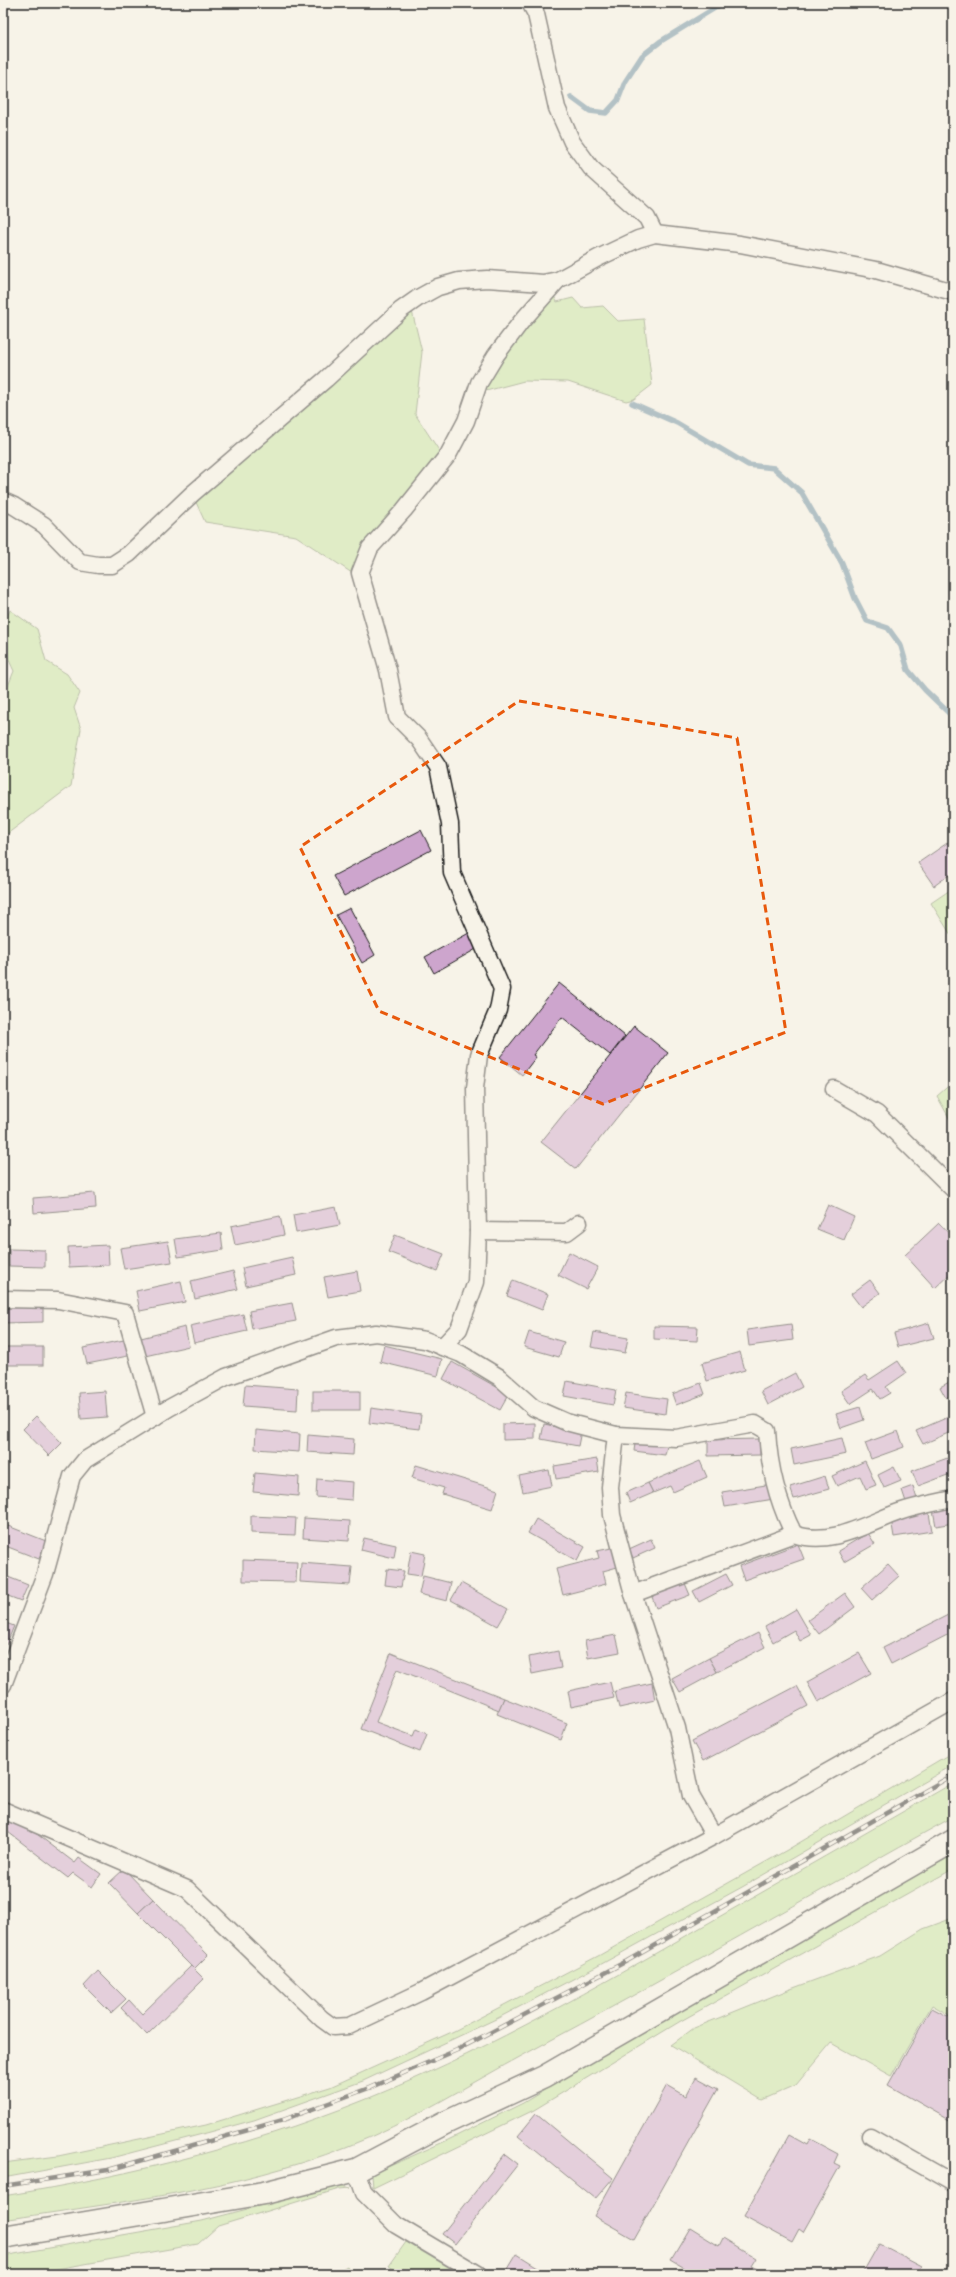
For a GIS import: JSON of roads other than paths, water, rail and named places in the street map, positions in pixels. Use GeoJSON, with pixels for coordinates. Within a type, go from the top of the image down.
{"type":"FeatureCollection","features":[{"type":"Feature","properties":{"kind":"main road"},"geometry":{"type":"LineString","coordinates":[[3,2237],[264,2193],[356,2170],[445,2123],[544,2078],[953,1841]]}},
{"type":"Feature","properties":{"kind":"street"},"geometry":{"type":"LineString","coordinates":[[530,3],[536,14],[556,108],[572,142],[591,168],[647,218],[655,234]]}},
{"type":"Feature","properties":{"kind":"street"},"geometry":{"type":"LineString","coordinates":[[3,501],[14,506],[44,525],[80,562],[98,565],[112,565],[129,554],[192,494],[326,379],[401,310],[418,298],[438,287],[459,281],[487,279],[543,283],[558,280],[598,258],[638,239],[655,234],[740,244],[876,270],[953,292]]}},
{"type":"Feature","properties":{"kind":"street"},"geometry":{"type":"LineString","coordinates":[[442,1347],[459,1329],[476,1282],[478,1231],[475,1088],[479,1055],[498,1010],[502,989],[452,873],[450,824],[438,767],[419,739],[397,717],[388,670],[360,573],[370,548],[404,510],[448,455],[466,421],[478,383],[496,355],[521,322],[558,280]]}},
{"type":"Feature","properties":{"kind":"street"},"geometry":{"type":"LineString","coordinates":[[834,1089],[877,1114],[953,1189]]}},
{"type":"Feature","properties":{"kind":"street"},"geometry":{"type":"LineString","coordinates":[[478,1231],[567,1232],[579,1222]]}},
{"type":"Feature","properties":{"kind":"street"},"geometry":{"type":"LineString","coordinates":[[3,1299],[58,1300],[125,1313],[155,1417]]}},
{"type":"Feature","properties":{"kind":"street"},"geometry":{"type":"LineString","coordinates":[[3,1685],[45,1574],[72,1476],[85,1460],[155,1417],[226,1377],[336,1338],[376,1333],[425,1340],[461,1354],[499,1377],[534,1408],[566,1422],[616,1435],[676,1438],[755,1424],[766,1431],[768,1454],[785,1516],[794,1534]]}},
{"type":"Feature","properties":{"kind":"street"},"geometry":{"type":"LineString","coordinates":[[616,1435],[610,1487],[612,1515],[633,1594],[676,1728],[691,1796],[714,1836]]}},
{"type":"Feature","properties":{"kind":"street"},"geometry":{"type":"LineString","coordinates":[[633,1594],[794,1534],[807,1539],[827,1538],[849,1532],[901,1512],[953,1499]]}},
{"type":"Feature","properties":{"kind":"street"},"geometry":{"type":"LineString","coordinates":[[3,1810],[187,1889],[322,2019],[333,2027],[349,2026],[421,1992],[714,1836],[953,1701]]}},
{"type":"Feature","properties":{"kind":"street"},"geometry":{"type":"LineString","coordinates":[[870,2136],[953,2183]]}},
{"type":"Feature","properties":{"kind":"street"},"geometry":{"type":"LineString","coordinates":[[356,2170],[364,2193],[396,2225],[478,2274]]}},
{"type":"Feature","properties":{"kind":"waterway"},"geometry":{"type":"LineString","coordinates":[[571,97],[590,111],[606,113],[618,100],[625,82],[642,56],[661,41],[723,3]]}},
{"type":"Feature","properties":{"kind":"waterway"},"geometry":{"type":"LineString","coordinates":[[632,403],[677,423],[748,465],[774,468],[801,492],[842,563],[855,598],[867,621],[888,628],[901,646],[908,670],[925,690],[953,717]]}},
{"type":"Feature","properties":{"kind":"railway"},"geometry":{"type":"LineString","coordinates":[[3,2186],[108,2170],[283,2120],[369,2088],[457,2050],[627,1961],[953,1775]]}}]}
